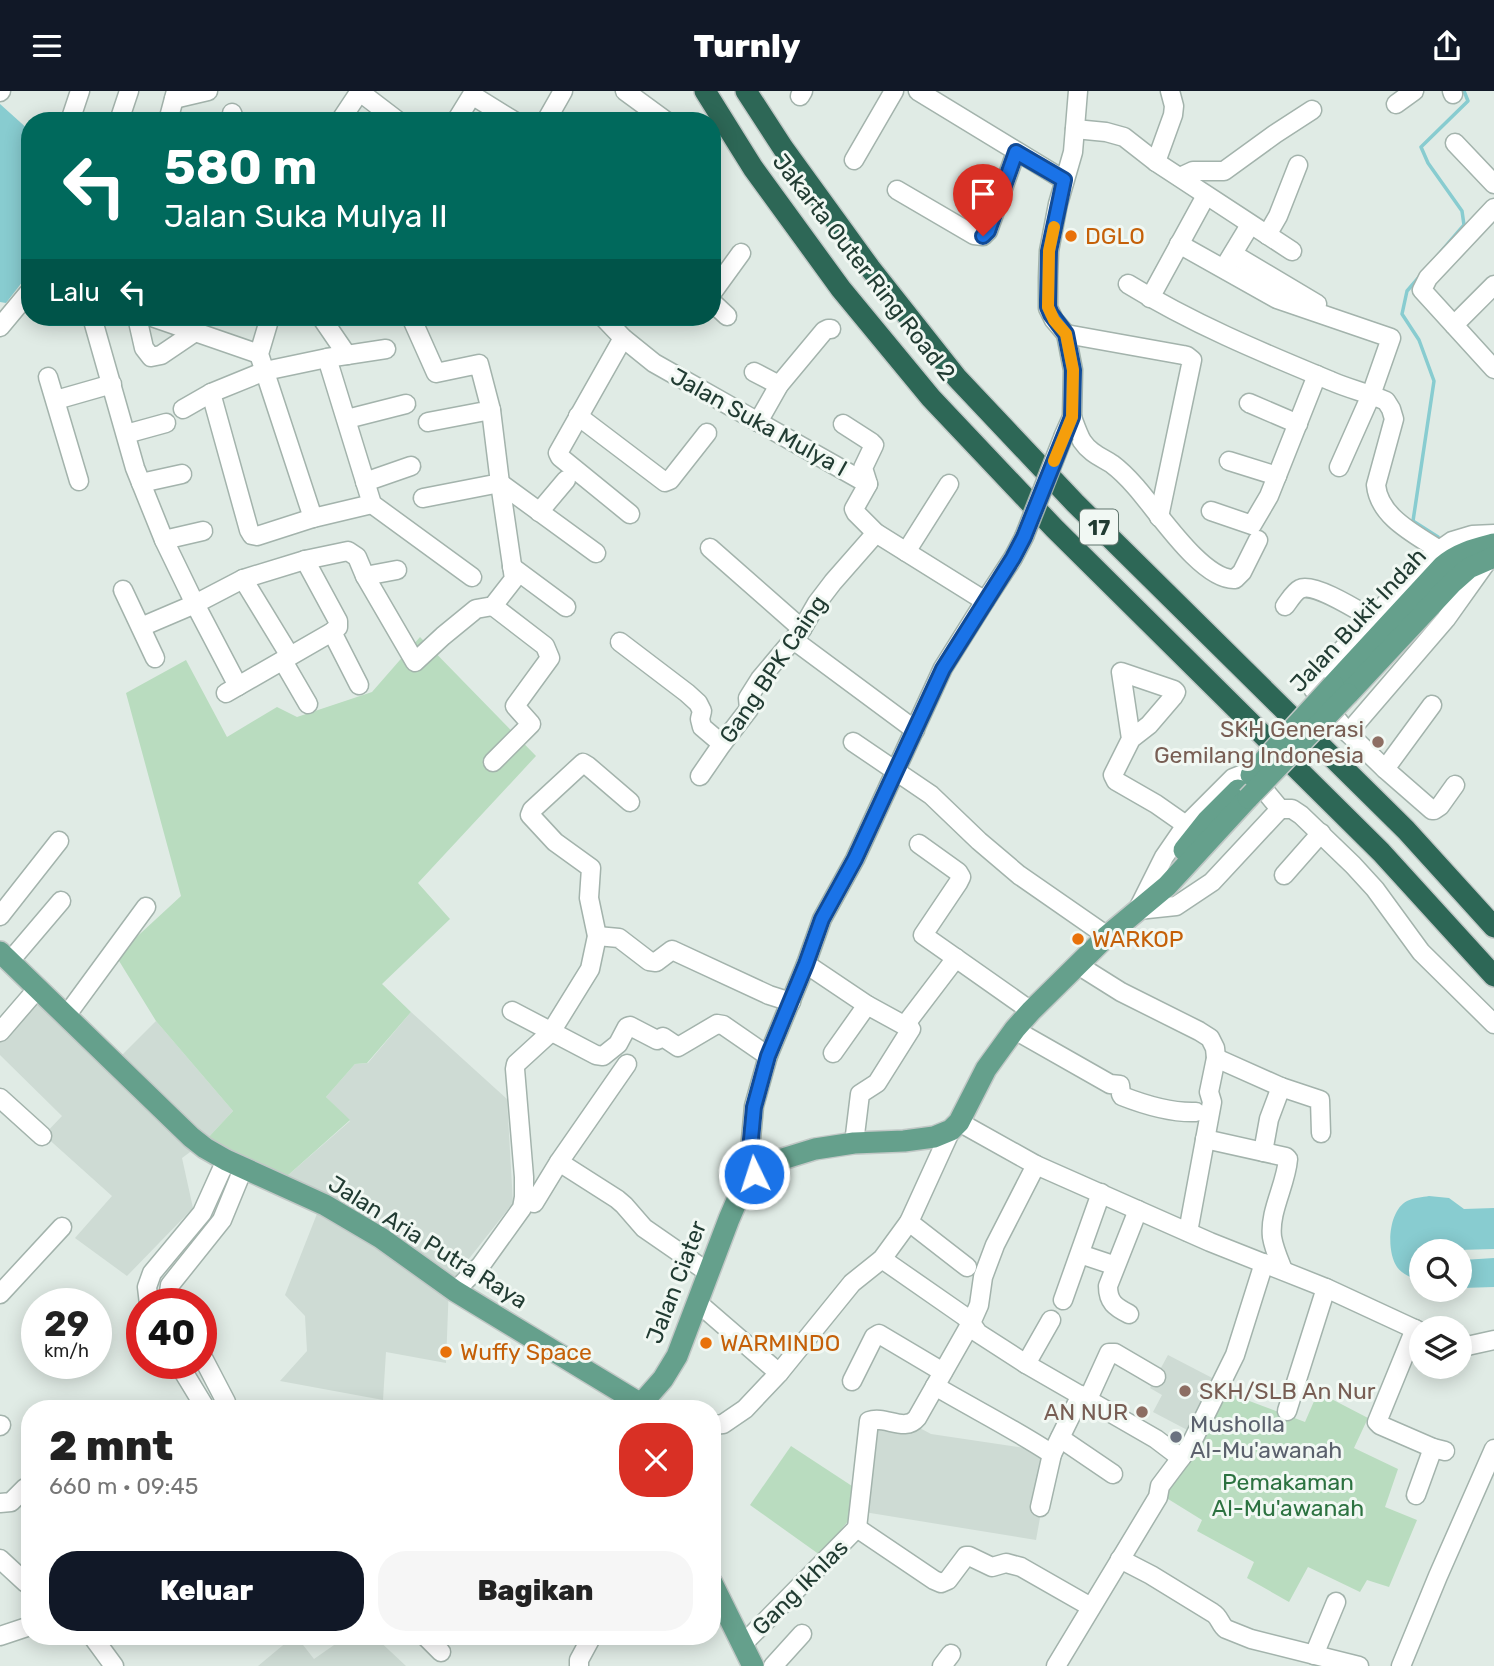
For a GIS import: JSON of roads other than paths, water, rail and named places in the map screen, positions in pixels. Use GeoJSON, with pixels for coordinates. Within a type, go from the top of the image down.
{"type":"FeatureCollection","features":[{"type":"Feature","properties":{"kind":"highway","name":"Jakarta Outer Ring Road 2"},"geometry":{"type":"LineString","coordinates":[[705,91],[718,112]]}},
{"type":"Feature","properties":{"kind":"highway","name":"Jakarta Outer Ring Road 2"},"geometry":{"type":"LineString","coordinates":[[746,91],[783,148],[870,268],[957,378],[1075,503],[1406,830],[1494,927]]}},
{"type":"Feature","properties":{"kind":"highway","name":"Jakarta Outer Ring Road 2"},"geometry":{"type":"LineString","coordinates":[[721,117],[753,168],[841,289],[931,398],[1054,528],[1381,852],[1494,976]]}},
{"type":"Feature","properties":{"kind":"main road","name":"Jalan Bukit Indah"},"geometry":{"type":"LineString","coordinates":[[955,1126],[986,1069],[1031,1011],[1107,936],[1138,910],[1207,821],[1243,794],[1340,689],[1443,566],[1471,549],[1492,554]]}},
{"type":"Feature","properties":{"kind":"main road","name":"Jalan Aria Putra Raya"},"geometry":{"type":"LineString","coordinates":[[5,957],[205,1148],[235,1165],[325,1205],[381,1238],[455,1291],[632,1400]]}},
{"type":"Feature","properties":{"kind":"main road"},"geometry":{"type":"LineString","coordinates":[[754,1174],[776,1161],[815,1149],[934,1137],[955,1126]]}},
{"type":"Feature","properties":{"kind":"main road","name":"Jalan Ciater"},"geometry":{"type":"LineString","coordinates":[[647,1400],[677,1356],[741,1191],[754,1174]]}},
{"type":"Feature","properties":{"kind":"main road"},"geometry":{"type":"LineString","coordinates":[[721,1602],[753,1666]]}},
{"type":"Feature","properties":{"kind":"street"},"geometry":{"type":"LineString","coordinates":[[73,112],[80,91]]}},
{"type":"Feature","properties":{"kind":"street"},"geometry":{"type":"LineString","coordinates":[[122,112],[129,91]]}},
{"type":"Feature","properties":{"kind":"street"},"geometry":{"type":"LineString","coordinates":[[170,112],[175,95],[208,91]]}},
{"type":"Feature","properties":{"kind":"street"},"geometry":{"type":"LineString","coordinates":[[551,112],[563,91]]}},
{"type":"Feature","properties":{"kind":"street"},"geometry":{"type":"LineString","coordinates":[[625,91],[654,112]]}},
{"type":"Feature","properties":{"kind":"street"},"geometry":{"type":"LineString","coordinates":[[854,160],[894,91]]}},
{"type":"Feature","properties":{"kind":"street"},"geometry":{"type":"LineString","coordinates":[[918,91],[1064,180]]}},
{"type":"Feature","properties":{"kind":"street"},"geometry":{"type":"LineString","coordinates":[[754,1174],[750,1150],[754,1107],[768,1056],[822,919],[855,859],[943,669],[1024,537],[1072,417],[1073,370],[1066,334],[1051,314],[1048,300],[1049,251],[1064,180],[1073,152],[1078,91]]}},
{"type":"Feature","properties":{"kind":"street"},"geometry":{"type":"LineString","coordinates":[[1156,162],[1173,115],[1174,106],[1170,91]]}},
{"type":"Feature","properties":{"kind":"street"},"geometry":{"type":"LineString","coordinates":[[1396,104],[1414,91]]}},
{"type":"Feature","properties":{"kind":"street"},"geometry":{"type":"LineString","coordinates":[[346,112],[360,92],[386,112]]}},
{"type":"Feature","properties":{"kind":"street"},"geometry":{"type":"LineString","coordinates":[[461,112],[472,93],[500,112]]}},
{"type":"Feature","properties":{"kind":"street"},"geometry":{"type":"LineString","coordinates":[[1180,177],[1192,171],[1224,171],[1312,110]]}},
{"type":"Feature","properties":{"kind":"street"},"geometry":{"type":"LineString","coordinates":[[1075,128],[1124,137],[1156,162],[1292,251]]}},
{"type":"Feature","properties":{"kind":"street"},"geometry":{"type":"LineString","coordinates":[[1455,143],[1494,184]]}},
{"type":"Feature","properties":{"kind":"street"},"geometry":{"type":"LineString","coordinates":[[898,190],[974,235],[983,236],[988,231],[1016,152]]}},
{"type":"Feature","properties":{"kind":"street"},"geometry":{"type":"LineString","coordinates":[[1267,235],[1278,216],[1298,165]]}},
{"type":"Feature","properties":{"kind":"street"},"geometry":{"type":"LineString","coordinates":[[1150,298],[1203,201]]}},
{"type":"Feature","properties":{"kind":"street"},"geometry":{"type":"LineString","coordinates":[[1492,364],[1423,288],[1428,278],[1494,208]]}},
{"type":"Feature","properties":{"kind":"street"},"geometry":{"type":"LineString","coordinates":[[1228,261],[1247,230]]}},
{"type":"Feature","properties":{"kind":"street"},"geometry":{"type":"LineString","coordinates":[[1180,244],[1228,261],[1277,299],[1391,338],[1371,395],[1339,467]]}},
{"type":"Feature","properties":{"kind":"street"},"geometry":{"type":"LineString","coordinates":[[721,281],[741,253]]}},
{"type":"Feature","properties":{"kind":"street"},"geometry":{"type":"LineString","coordinates":[[1128,284],[1237,343],[1386,401],[1394,419],[1376,485],[1377,495],[1382,506],[1397,521],[1439,550]]}},
{"type":"Feature","properties":{"kind":"street"},"geometry":{"type":"LineString","coordinates":[[1454,325],[1494,285]]}},
{"type":"Feature","properties":{"kind":"street"},"geometry":{"type":"LineString","coordinates":[[0,327],[21,302]]}},
{"type":"Feature","properties":{"kind":"street"},"geometry":{"type":"LineString","coordinates":[[721,311],[727,316]]}},
{"type":"Feature","properties":{"kind":"street"},"geometry":{"type":"LineString","coordinates":[[95,326],[135,468],[164,540],[232,689],[338,627],[338,621],[305,560]]}},
{"type":"Feature","properties":{"kind":"street"},"geometry":{"type":"LineString","coordinates":[[139,326],[144,348],[150,357],[161,355],[195,332]]}},
{"type":"Feature","properties":{"kind":"street"},"geometry":{"type":"LineString","coordinates":[[178,326],[262,363]]}},
{"type":"Feature","properties":{"kind":"street"},"geometry":{"type":"LineString","coordinates":[[268,326],[262,363],[313,518]]}},
{"type":"Feature","properties":{"kind":"street"},"geometry":{"type":"LineString","coordinates":[[327,326],[347,355]]}},
{"type":"Feature","properties":{"kind":"street"},"geometry":{"type":"LineString","coordinates":[[141,627],[195,604],[243,579],[305,560],[348,551],[357,557],[365,576],[415,662],[476,609],[493,606],[514,579],[491,410],[479,364],[436,373],[415,326]]}},
{"type":"Feature","properties":{"kind":"street","name":"Jalan Suka Mulya I"},"geometry":{"type":"LineString","coordinates":[[612,326],[654,363],[868,484],[854,509],[877,533],[985,601]]}},
{"type":"Feature","properties":{"kind":"street"},"geometry":{"type":"LineString","coordinates":[[758,422],[779,385],[824,331],[831,330]]}},
{"type":"Feature","properties":{"kind":"street"},"geometry":{"type":"LineString","coordinates":[[1066,334],[1183,355],[1192,360],[1159,517]]}},
{"type":"Feature","properties":{"kind":"street"},"geometry":{"type":"LineString","coordinates":[[623,338],[558,453],[630,515]]}},
{"type":"Feature","properties":{"kind":"street"},"geometry":{"type":"LineString","coordinates":[[183,409],[262,363],[327,358],[386,349]]}},
{"type":"Feature","properties":{"kind":"street"},"geometry":{"type":"LineString","coordinates":[[327,358],[372,504],[472,577]]}},
{"type":"Feature","properties":{"kind":"street"},"geometry":{"type":"LineString","coordinates":[[754,372],[779,385]]}},
{"type":"Feature","properties":{"kind":"street"},"geometry":{"type":"LineString","coordinates":[[1211,511],[1252,526],[1269,496],[1317,375]]}},
{"type":"Feature","properties":{"kind":"street"},"geometry":{"type":"LineString","coordinates":[[48,377],[79,481]]}},
{"type":"Feature","properties":{"kind":"street"},"geometry":{"type":"LineString","coordinates":[[56,400],[112,384]]}},
{"type":"Feature","properties":{"kind":"street"},"geometry":{"type":"LineString","coordinates":[[211,393],[252,535],[372,504]]}},
{"type":"Feature","properties":{"kind":"street"},"geometry":{"type":"LineString","coordinates":[[1249,403],[1298,424]]}},
{"type":"Feature","properties":{"kind":"street"},"geometry":{"type":"LineString","coordinates":[[347,419],[405,404]]}},
{"type":"Feature","properties":{"kind":"street"},"geometry":{"type":"LineString","coordinates":[[428,422],[491,410]]}},
{"type":"Feature","properties":{"kind":"street"},"geometry":{"type":"LineString","coordinates":[[578,415],[665,482],[670,480],[707,433]]}},
{"type":"Feature","properties":{"kind":"street"},"geometry":{"type":"LineString","coordinates":[[1072,417],[1083,442],[1092,453],[1115,467],[1136,487],[1191,554],[1217,573],[1231,580],[1235,579],[1242,572],[1258,540]]}},
{"type":"Feature","properties":{"kind":"street"},"geometry":{"type":"LineString","coordinates":[[126,434],[166,423]]}},
{"type":"Feature","properties":{"kind":"street"},"geometry":{"type":"LineString","coordinates":[[843,424],[873,443],[863,468],[868,484]]}},
{"type":"Feature","properties":{"kind":"street"},"geometry":{"type":"LineString","coordinates":[[1229,461],[1277,476]]}},
{"type":"Feature","properties":{"kind":"street"},"geometry":{"type":"LineString","coordinates":[[365,482],[411,466]]}},
{"type":"Feature","properties":{"kind":"street"},"geometry":{"type":"LineString","coordinates":[[141,483],[182,474]]}},
{"type":"Feature","properties":{"kind":"street"},"geometry":{"type":"LineString","coordinates":[[539,512],[566,480]]}},
{"type":"Feature","properties":{"kind":"street"},"geometry":{"type":"LineString","coordinates":[[423,499],[500,483],[597,554]]}},
{"type":"Feature","properties":{"kind":"street"},"geometry":{"type":"LineString","coordinates":[[906,552],[949,484]]}},
{"type":"Feature","properties":{"kind":"street"},"geometry":{"type":"LineString","coordinates":[[164,540],[203,531]]}},
{"type":"Feature","properties":{"kind":"street","name":"Gang BPK Caing"},"geometry":{"type":"LineString","coordinates":[[700,776],[749,709],[748,698],[760,679],[800,637],[817,603],[877,533]]}},
{"type":"Feature","properties":{"kind":"street"},"geometry":{"type":"LineString","coordinates":[[1455,785],[1438,809],[1432,810],[1348,733],[1313,689],[1323,670],[1432,555],[1452,541],[1472,535],[1494,534]]}},
{"type":"Feature","properties":{"kind":"street"},"geometry":{"type":"LineString","coordinates":[[710,548],[800,637],[915,730]]}},
{"type":"Feature","properties":{"kind":"street"},"geometry":{"type":"LineString","coordinates":[[1348,733],[1446,619],[1492,554]]}},
{"type":"Feature","properties":{"kind":"street"},"geometry":{"type":"LineString","coordinates":[[512,567],[566,607]]}},
{"type":"Feature","properties":{"kind":"street"},"geometry":{"type":"LineString","coordinates":[[365,576],[397,570]]}},
{"type":"Feature","properties":{"kind":"street"},"geometry":{"type":"LineString","coordinates":[[243,579],[308,704]]}},
{"type":"Feature","properties":{"kind":"street"},"geometry":{"type":"LineString","coordinates":[[1285,606],[1299,589],[1307,587],[1329,595],[1371,618]]}},
{"type":"Feature","properties":{"kind":"street"},"geometry":{"type":"LineString","coordinates":[[123,590],[155,658]]}},
{"type":"Feature","properties":{"kind":"street"},"geometry":{"type":"LineString","coordinates":[[493,606],[544,646],[550,657],[515,706],[531,724],[493,762]]}},
{"type":"Feature","properties":{"kind":"street"},"geometry":{"type":"LineString","coordinates":[[332,632],[359,685]]}},
{"type":"Feature","properties":{"kind":"street"},"geometry":{"type":"LineString","coordinates":[[620,642],[698,703],[702,711],[702,727],[722,744]]}},
{"type":"Feature","properties":{"kind":"street"},"geometry":{"type":"LineString","coordinates":[[1385,769],[1432,705]]}},
{"type":"Feature","properties":{"kind":"street"},"geometry":{"type":"LineString","coordinates":[[1131,739],[1113,775],[1114,779],[1186,825]]}},
{"type":"Feature","properties":{"kind":"street"},"geometry":{"type":"LineString","coordinates":[[853,741],[938,800],[978,841],[1018,875],[1107,936]]}},
{"type":"Feature","properties":{"kind":"street"},"geometry":{"type":"LineString","coordinates":[[455,1291],[481,1265],[522,1208],[524,1177],[514,1069],[516,1064],[551,1033],[590,969],[597,936],[589,898],[591,868],[555,842],[530,815],[583,763],[630,802]]}},
{"type":"Feature","properties":{"kind":"street"},"geometry":{"type":"LineString","coordinates":[[1138,910],[1164,857],[1186,825],[1233,778],[1243,774],[1261,786],[1280,809],[1292,810],[1301,815],[1321,833],[1375,889],[1420,952],[1494,1024]]}},
{"type":"Feature","properties":{"kind":"street"},"geometry":{"type":"LineString","coordinates":[[1138,910],[1176,906],[1212,883],[1280,809]]}},
{"type":"Feature","properties":{"kind":"street"},"geometry":{"type":"LineString","coordinates":[[1284,875],[1321,833]]}},
{"type":"Feature","properties":{"kind":"street"},"geometry":{"type":"LineString","coordinates":[[0,916],[59,841]]}},
{"type":"Feature","properties":{"kind":"street"},"geometry":{"type":"LineString","coordinates":[[919,844],[961,877],[923,935],[1031,1011]]}},
{"type":"Feature","properties":{"kind":"street"},"geometry":{"type":"LineString","coordinates":[[5,957],[61,901]]}},
{"type":"Feature","properties":{"kind":"street"},"geometry":{"type":"LineString","coordinates":[[66,1016],[146,907]]}},
{"type":"Feature","properties":{"kind":"street"},"geometry":{"type":"LineString","coordinates":[[597,936],[619,938],[649,961],[656,962],[672,950],[769,995],[791,1002]]}},
{"type":"Feature","properties":{"kind":"street"},"geometry":{"type":"LineString","coordinates":[[905,1025],[956,958]]}},
{"type":"Feature","properties":{"kind":"street"},"geometry":{"type":"LineString","coordinates":[[806,964],[867,1005],[911,1029],[877,1083],[860,1094],[854,1143]]}},
{"type":"Feature","properties":{"kind":"street"},"geometry":{"type":"LineString","coordinates":[[1078,965],[1132,998],[1199,1031],[1210,1038],[1215,1048],[1216,1058],[1209,1093],[1212,1102],[1188,1232]]}},
{"type":"Feature","properties":{"kind":"street"},"geometry":{"type":"LineString","coordinates":[[0,1032],[37,988]]}},
{"type":"Feature","properties":{"kind":"street"},"geometry":{"type":"LineString","coordinates":[[834,1053],[867,1005]]}},
{"type":"Feature","properties":{"kind":"street"},"geometry":{"type":"LineString","coordinates":[[512,1011],[596,1055],[603,1056],[618,1044],[630,1026],[657,1040],[663,1037],[678,1047],[717,1024],[723,1025],[768,1056]]}},
{"type":"Feature","properties":{"kind":"street"},"geometry":{"type":"LineString","coordinates":[[1015,1030],[1110,1084],[1120,1085],[1122,1095],[1142,1103],[1196,1112]]}},
{"type":"Feature","properties":{"kind":"street"},"geometry":{"type":"LineString","coordinates":[[1216,1058],[1281,1087],[1320,1100],[1321,1133]]}},
{"type":"Feature","properties":{"kind":"street"},"geometry":{"type":"LineString","coordinates":[[534,1203],[627,1064]]}},
{"type":"Feature","properties":{"kind":"street"},"geometry":{"type":"LineString","coordinates":[[1263,1152],[1269,1119],[1281,1087]]}},
{"type":"Feature","properties":{"kind":"street"},"geometry":{"type":"LineString","coordinates":[[0,1098],[42,1136]]}},
{"type":"Feature","properties":{"kind":"street"},"geometry":{"type":"LineString","coordinates":[[721,1424],[746,1409],[852,1283],[882,1259],[909,1223],[955,1126],[1036,1165],[1188,1232],[1326,1288],[1409,1327]]}},
{"type":"Feature","properties":{"kind":"street"},"geometry":{"type":"LineString","coordinates":[[1205,1139],[1288,1159],[1272,1225],[1274,1246],[1283,1271]]}},
{"type":"Feature","properties":{"kind":"street"},"geometry":{"type":"LineString","coordinates":[[559,1162],[617,1199],[645,1228],[709,1273]]}},
{"type":"Feature","properties":{"kind":"street"},"geometry":{"type":"LineString","coordinates":[[147,1288],[152,1273],[202,1213],[235,1165]]}},
{"type":"Feature","properties":{"kind":"street"},"geometry":{"type":"LineString","coordinates":[[170,1288],[222,1220],[235,1165]]}},
{"type":"Feature","properties":{"kind":"street"},"geometry":{"type":"LineString","coordinates":[[1036,1165],[995,1245],[983,1277],[979,1305],[971,1323],[914,1422],[908,1425],[875,1418],[869,1421],[857,1528],[941,1583],[948,1580],[966,1556],[969,1556],[992,1567],[1006,1563],[1021,1567],[1091,1607]]}},
{"type":"Feature","properties":{"kind":"street"},"geometry":{"type":"LineString","coordinates":[[1063,1300],[1101,1193]]}},
{"type":"Feature","properties":{"kind":"street"},"geometry":{"type":"LineString","coordinates":[[1129,1314],[1116,1308],[1111,1302],[1108,1286],[1138,1210]]}},
{"type":"Feature","properties":{"kind":"street"},"geometry":{"type":"LineString","coordinates":[[909,1223],[967,1267]]}},
{"type":"Feature","properties":{"kind":"street"},"geometry":{"type":"LineString","coordinates":[[0,1294],[62,1227]]}},
{"type":"Feature","properties":{"kind":"street"},"geometry":{"type":"LineString","coordinates":[[179,1241],[196,1252]]}},
{"type":"Feature","properties":{"kind":"street"},"geometry":{"type":"LineString","coordinates":[[1080,1254],[1110,1264]]}},
{"type":"Feature","properties":{"kind":"street"},"geometry":{"type":"LineString","coordinates":[[882,1259],[971,1323],[978,1333],[1156,1439],[1181,1458]]}},
{"type":"Feature","properties":{"kind":"street"},"geometry":{"type":"LineString","coordinates":[[1054,1665],[1158,1497],[1160,1486],[1190,1446],[1235,1355],[1264,1263]]}},
{"type":"Feature","properties":{"kind":"street"},"geometry":{"type":"LineString","coordinates":[[1287,1411],[1326,1288]]}},
{"type":"Feature","properties":{"kind":"street"},"geometry":{"type":"LineString","coordinates":[[697,1302],[779,1373]]}},
{"type":"Feature","properties":{"kind":"street"},"geometry":{"type":"LineString","coordinates":[[1026,1364],[1051,1320]]}},
{"type":"Feature","properties":{"kind":"street"},"geometry":{"type":"LineString","coordinates":[[852,1381],[874,1337],[879,1334],[991,1419],[1052,1454]]}},
{"type":"Feature","properties":{"kind":"street"},"geometry":{"type":"LineString","coordinates":[[1472,1345],[1494,1340]]}},
{"type":"Feature","properties":{"kind":"street"},"geometry":{"type":"LineString","coordinates":[[1409,1351],[1377,1422],[1439,1449],[1416,1495]]}},
{"type":"Feature","properties":{"kind":"street"},"geometry":{"type":"LineString","coordinates":[[1040,1507],[1052,1454],[1109,1353],[1115,1353],[1156,1377]]}},
{"type":"Feature","properties":{"kind":"street"},"geometry":{"type":"LineString","coordinates":[[188,1379],[201,1400]]}},
{"type":"Feature","properties":{"kind":"street"},"geometry":{"type":"LineString","coordinates":[[214,1379],[225,1400]]}},
{"type":"Feature","properties":{"kind":"street"},"geometry":{"type":"LineString","coordinates":[[1060,1437],[1113,1474]]}},
{"type":"Feature","properties":{"kind":"street"},"geometry":{"type":"LineString","coordinates":[[1401,1666],[1494,1449]]}},
{"type":"Feature","properties":{"kind":"street"},"geometry":{"type":"LineString","coordinates":[[0,1503],[11,1502],[21,1492]]}},
{"type":"Feature","properties":{"kind":"street","name":"Gang Ikhlas"},"geometry":{"type":"LineString","coordinates":[[742,1645],[857,1528]]}},
{"type":"Feature","properties":{"kind":"street"},"geometry":{"type":"LineString","coordinates":[[0,1559],[21,1578]]}},
{"type":"Feature","properties":{"kind":"street"},"geometry":{"type":"LineString","coordinates":[[1120,1559],[1213,1613],[1226,1629],[1251,1639],[1359,1666]]}},
{"type":"Feature","properties":{"kind":"street"},"geometry":{"type":"LineString","coordinates":[[1314,1655],[1336,1602]]}},
{"type":"Feature","properties":{"kind":"street"},"geometry":{"type":"LineString","coordinates":[[0,1636],[21,1629]]}},
{"type":"Feature","properties":{"kind":"street"},"geometry":{"type":"LineString","coordinates":[[773,1666],[802,1634]]}},
{"type":"Feature","properties":{"kind":"street"},"geometry":{"type":"LineString","coordinates":[[99,1645],[113,1665]]}},
{"type":"Feature","properties":{"kind":"street"},"geometry":{"type":"LineString","coordinates":[[434,1645],[441,1652]]}},
{"type":"Feature","properties":{"kind":"street"},"geometry":{"type":"LineString","coordinates":[[579,1666],[579,1660],[587,1645]]}},
{"type":"Feature","properties":{"kind":"water"},"geometry":{"type":"Polygon","coordinates":[[[0,104],[21,123],[21,284],[6,303],[0,302],[0,104]]]}},
{"type":"Feature","properties":{"kind":"water"},"geometry":{"type":"Polygon","coordinates":[[[1429,1196],[1449,1198],[1464,1209],[1494,1208],[1494,1249],[1472,1250],[1472,1239],[1409,1239],[1409,1276],[1405,1274],[1393,1260],[1390,1242],[1396,1213],[1409,1200],[1429,1196]]]}},
{"type":"Feature","properties":{"kind":"water"},"geometry":{"type":"Polygon","coordinates":[[[1494,1258],[1494,1287],[1472,1288],[1472,1259],[1494,1258]]]}},
{"type":"Feature","properties":{"kind":"waterway"},"geometry":{"type":"LineString","coordinates":[[1438,537],[1413,521],[1434,381],[1419,340],[1402,314],[1407,291],[1464,225],[1462,211],[1428,163],[1421,147],[1468,101],[1464,91]]}},
{"type":"Feature","properties":{"kind":"place","name":"DGLO"},"geometry":{"type":"Point","coordinates":[1071,236]}},
{"type":"Feature","properties":{"kind":"place","name":"SKH Generasi Gemilang Indonesia"},"geometry":{"type":"Point","coordinates":[1378,742]}},
{"type":"Feature","properties":{"kind":"place","name":"WARKOP"},"geometry":{"type":"Point","coordinates":[1078,939]}},
{"type":"Feature","properties":{"kind":"place","name":"WARMINDO"},"geometry":{"type":"Point","coordinates":[706,1343]}},
{"type":"Feature","properties":{"kind":"place","name":"Wuffy Space"},"geometry":{"type":"Point","coordinates":[446,1352]}},
{"type":"Feature","properties":{"kind":"place","name":"SKH/SLB An Nur"},"geometry":{"type":"Point","coordinates":[1185,1391]}},
{"type":"Feature","properties":{"kind":"place","name":"AN NUR"},"geometry":{"type":"Point","coordinates":[1142,1412]}},
{"type":"Feature","properties":{"kind":"place","name":"Musholla Al-Mu'awanah"},"geometry":{"type":"Point","coordinates":[1176,1437]}},
{"type":"Feature","properties":{"kind":"park label","name":"Pemakaman Al-Mu'awanah"},"geometry":{"type":"Point","coordinates":[1288,1495]}}]}
